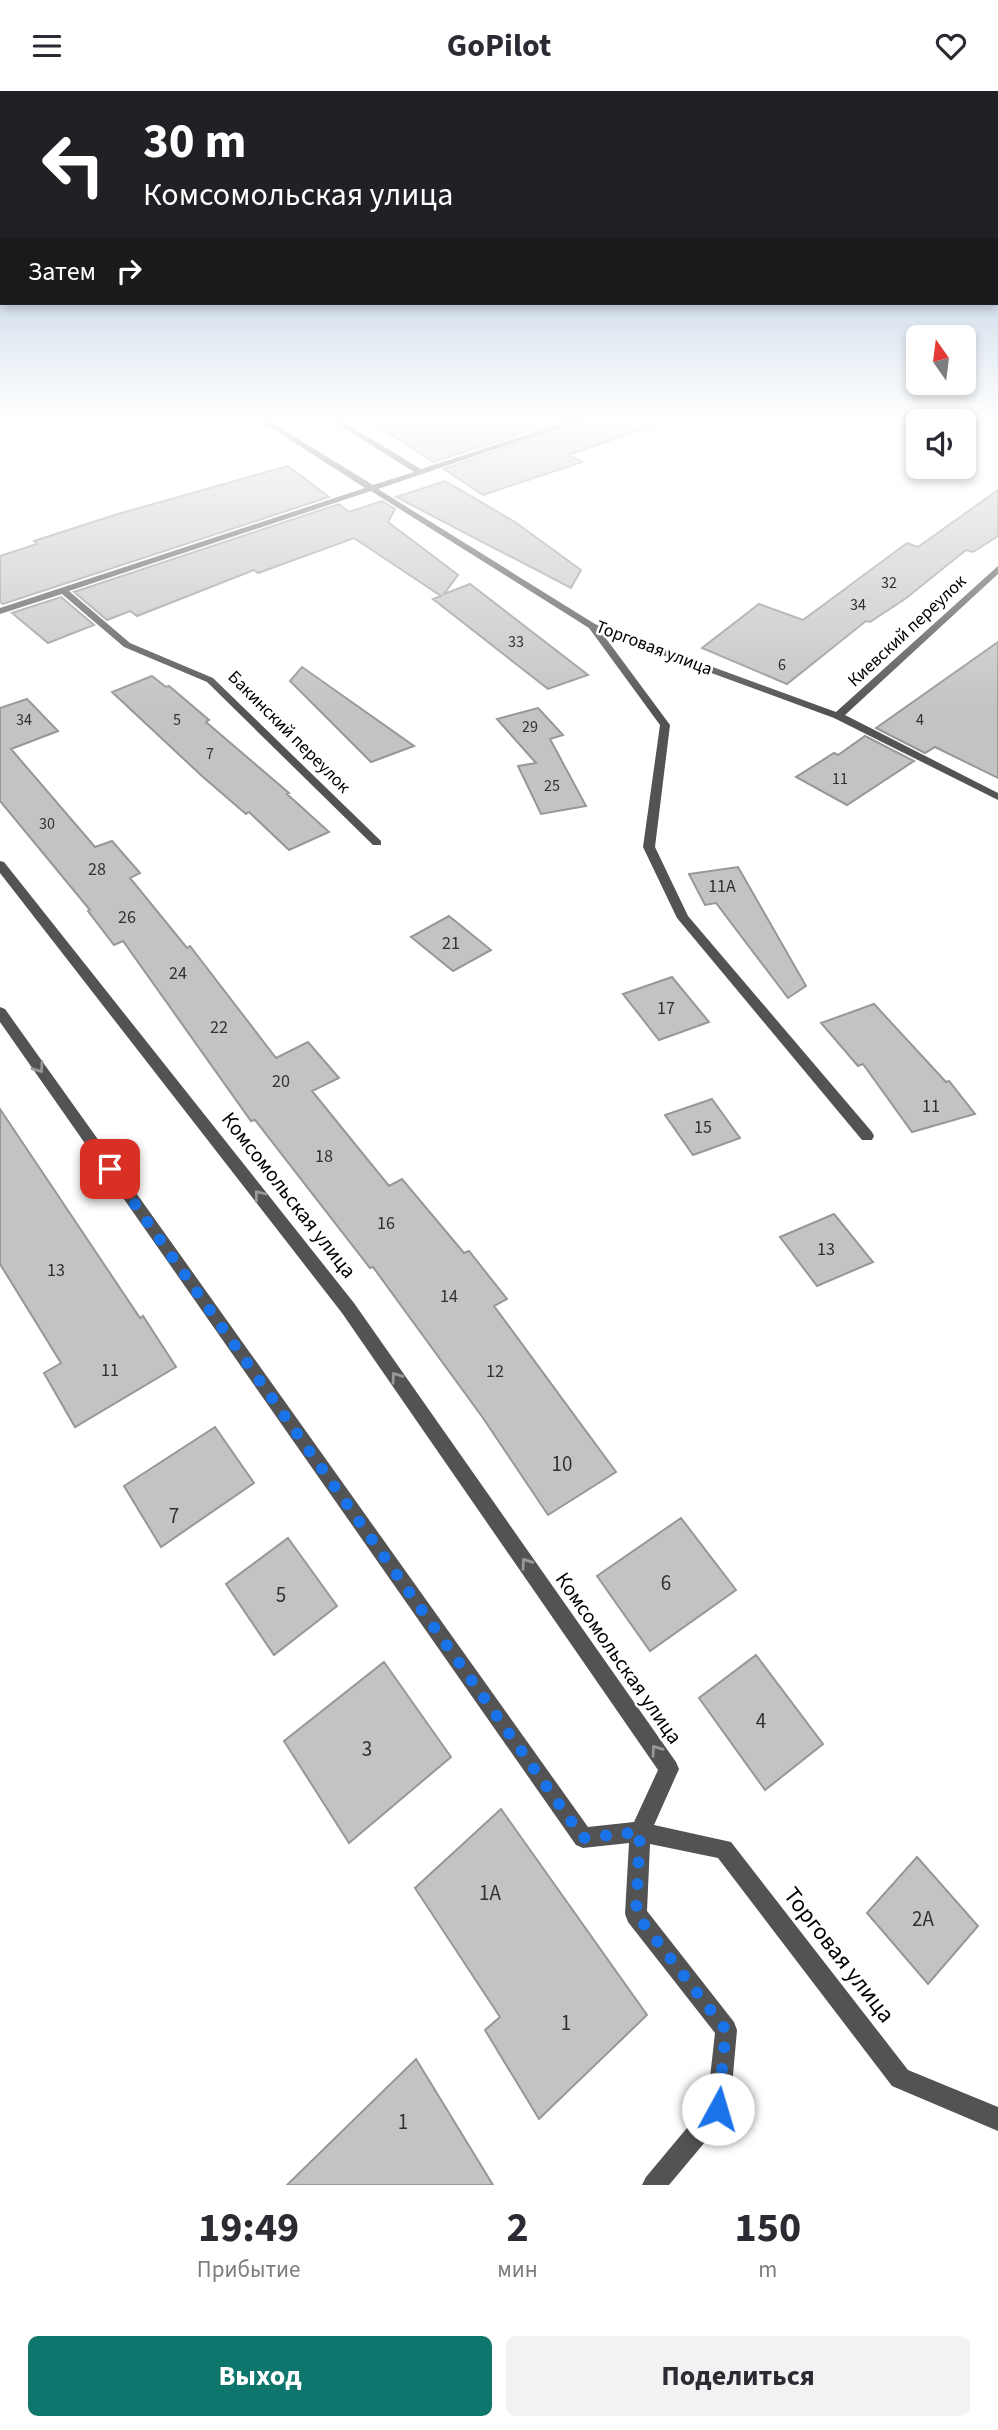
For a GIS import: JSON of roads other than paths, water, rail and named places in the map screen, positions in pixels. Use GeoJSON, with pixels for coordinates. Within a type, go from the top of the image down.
{"type":"FeatureCollection","features":[{"type":"Feature","properties":{"kind":"street"},"geometry":{"type":"LineString","coordinates":[[0,611],[286,516]]}},
{"type":"Feature","properties":{"kind":"street","name":"Торговая улица"},"geometry":{"type":"LineString","coordinates":[[415,516],[592,626],[838,716],[998,797]]}},
{"type":"Feature","properties":{"kind":"street","name":"Киевский переулок"},"geometry":{"type":"LineString","coordinates":[[838,716],[998,569]]}},
{"type":"Feature","properties":{"kind":"street","name":"Бакинский переулок"},"geometry":{"type":"LineString","coordinates":[[64,591],[127,645],[210,680],[377,843]]}},
{"type":"Feature","properties":{"kind":"street"},"geometry":{"type":"LineString","coordinates":[[592,626],[665,725],[649,847],[683,918],[867,1136]]}},
{"type":"Feature","properties":{"kind":"street","name":"Комсомольская улица"},"geometry":{"type":"LineString","coordinates":[[0,865],[348,1308],[669,1769],[640,1832]]}},
{"type":"Feature","properties":{"kind":"street"},"geometry":{"type":"LineString","coordinates":[[0,1012],[583,1838],[640,1832],[636,1914],[726,2030],[718,2109],[654,2185]]}},
{"type":"Feature","properties":{"kind":"street","name":"Торговая улица"},"geometry":{"type":"LineString","coordinates":[[640,1832],[724,1849],[900,2078],[998,2119]]}}]}
